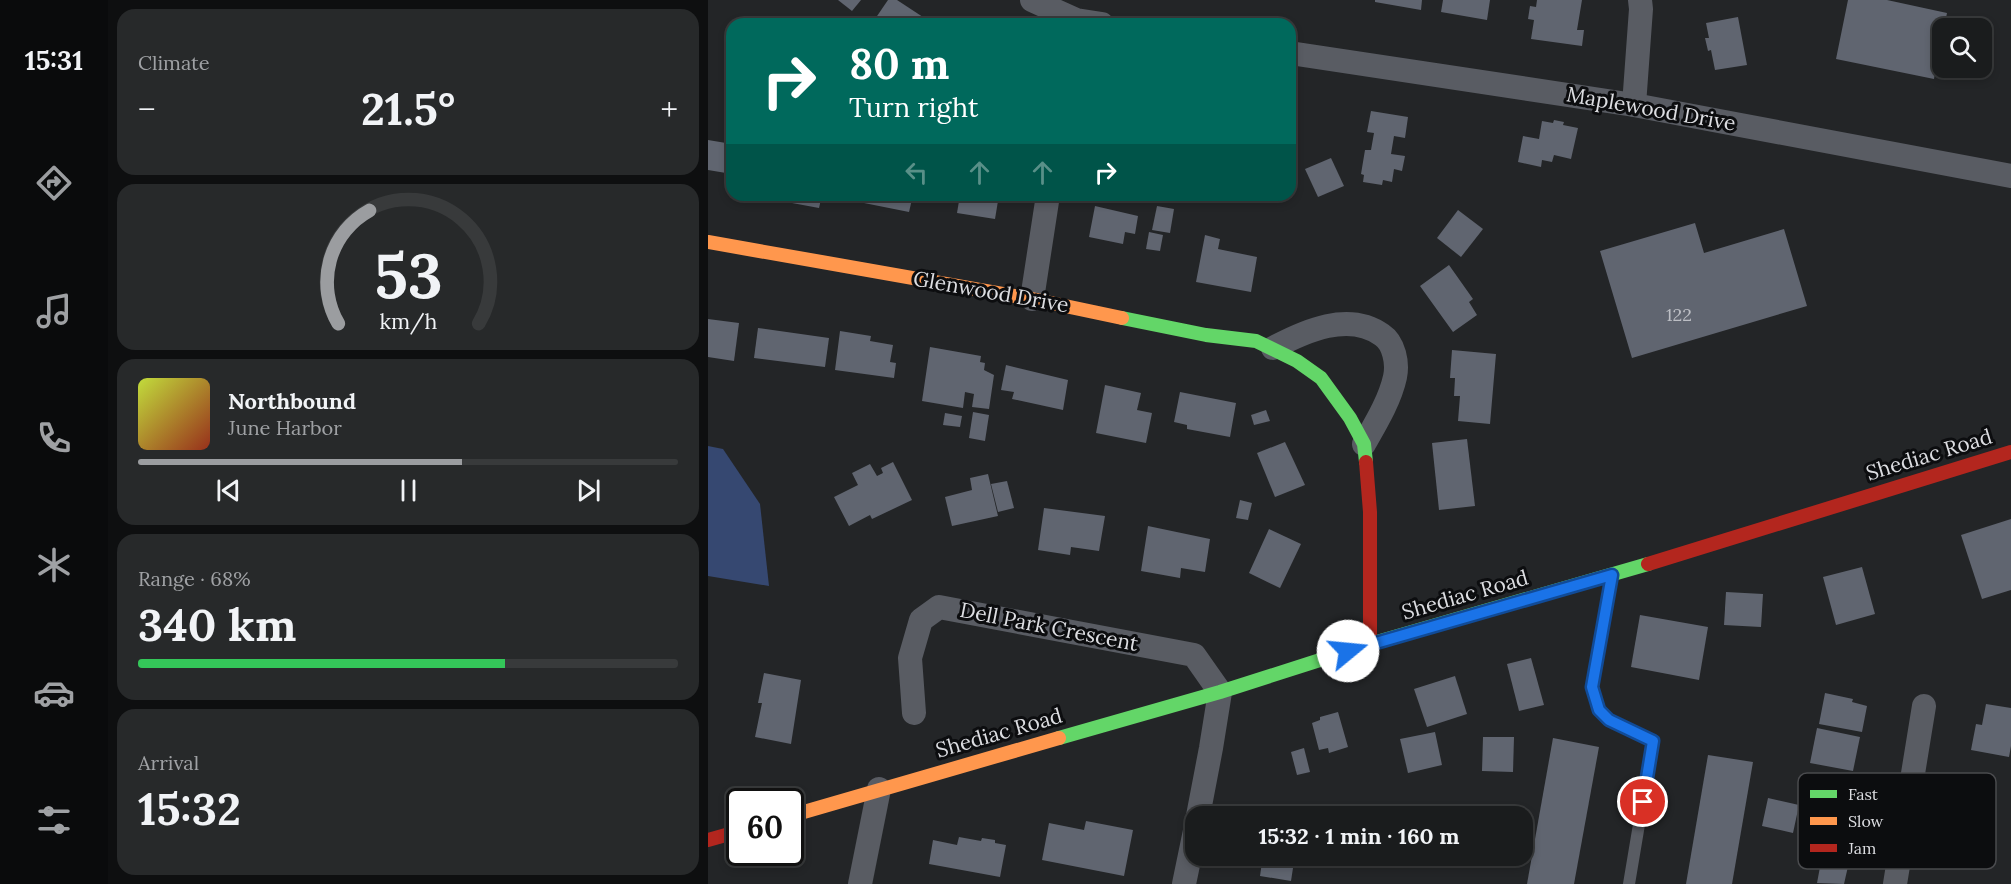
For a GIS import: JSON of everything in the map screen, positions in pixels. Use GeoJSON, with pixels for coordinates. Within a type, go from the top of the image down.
{"type":"FeatureCollection","features":[{"type":"Feature","properties":{"kind":"main road","name":"Glenwood Drive"},"geometry":{"type":"LineString","coordinates":[[708,242],[1032,299],[1206,335],[1256,341],[1273,348],[1321,378],[1350,418],[1364,444],[1370,512],[1370,644]]}},
{"type":"Feature","properties":{"kind":"main road","name":"Shediac Road"},"geometry":{"type":"LineString","coordinates":[[804,812],[1220,692],[1370,644],[1612,575],[2011,452]]}},
{"type":"Feature","properties":{"kind":"main road"},"geometry":{"type":"LineString","coordinates":[[708,840],[726,835]]}},
{"type":"Feature","properties":{"kind":"street"},"geometry":{"type":"LineString","coordinates":[[1032,0],[1068,18]]}},
{"type":"Feature","properties":{"kind":"street"},"geometry":{"type":"LineString","coordinates":[[1634,105],[1640,0]]}},
{"type":"Feature","properties":{"kind":"street","name":"Maplewood Drive"},"geometry":{"type":"LineString","coordinates":[[1296,54],[1634,105],[2011,176]]}},
{"type":"Feature","properties":{"kind":"street"},"geometry":{"type":"LineString","coordinates":[[1032,299],[1047,201]]}},
{"type":"Feature","properties":{"kind":"street"},"geometry":{"type":"LineString","coordinates":[[1273,348],[1298,335],[1336,325],[1360,324],[1374,329],[1388,339],[1393,350],[1395,376],[1376,423],[1364,444]]}},
{"type":"Feature","properties":{"kind":"street","name":"Dell Park Crescent"},"geometry":{"type":"LineString","coordinates":[[914,713],[910,658],[921,620],[939,607],[1194,655],[1220,692]]}},
{"type":"Feature","properties":{"kind":"street"},"geometry":{"type":"LineString","coordinates":[[1200,806],[1220,692]]}},
{"type":"Feature","properties":{"kind":"street"},"geometry":{"type":"LineString","coordinates":[[1913,773],[1924,706]]}},
{"type":"Feature","properties":{"kind":"street"},"geometry":{"type":"LineString","coordinates":[[860,884],[879,789]]}},
{"type":"Feature","properties":{"kind":"street"},"geometry":{"type":"LineString","coordinates":[[1184,884],[1188,866]]}},
{"type":"Feature","properties":{"kind":"street"},"geometry":{"type":"LineString","coordinates":[[1895,884],[1897,869]]}},
{"type":"Feature","properties":{"kind":"lane"},"geometry":{"type":"LineString","coordinates":[[1612,575],[1592,687],[1599,710],[1609,720],[1653,741],[1629,884]]}},
{"type":"Feature","properties":{"kind":"shaded area"},"geometry":{"type":"Polygon","coordinates":[[[708,446],[723,449],[760,504],[769,586],[708,576],[708,446]]]}},
{"type":"Feature","properties":{"kind":"building"},"geometry":{"type":"Polygon","coordinates":[[[838,0],[861,0],[852,11],[838,0]]]}},
{"type":"Feature","properties":{"kind":"building"},"geometry":{"type":"Polygon","coordinates":[[[888,0],[897,0],[924,18],[876,18],[888,0]]]}},
{"type":"Feature","properties":{"kind":"building"},"geometry":{"type":"Polygon","coordinates":[[[1375,0],[1422,0],[1421,10],[1375,2],[1375,0]]]}},
{"type":"Feature","properties":{"kind":"building"},"geometry":{"type":"Polygon","coordinates":[[[1443,0],[1490,0],[1487,20],[1441,12],[1443,0]]]}},
{"type":"Feature","properties":{"kind":"building"},"geometry":{"type":"Polygon","coordinates":[[[1537,0],[1582,0],[1577,30],[1584,30],[1582,46],[1531,39],[1534,20],[1528,19],[1530,6],[1536,7],[1537,0]]]}},
{"type":"Feature","properties":{"kind":"building"},"geometry":{"type":"Polygon","coordinates":[[[1848,0],[1887,0],[1947,13],[1946,18],[1932,18],[1932,78],[1934,79],[1836,59],[1848,0]]]}},
{"type":"Feature","properties":{"kind":"building"},"geometry":{"type":"Polygon","coordinates":[[[1738,17],[1747,65],[1715,70],[1711,50],[1708,51],[1705,38],[1709,38],[1706,23],[1738,17]]]}},
{"type":"Feature","properties":{"kind":"building"},"geometry":{"type":"Polygon","coordinates":[[[1371,111],[1408,117],[1405,138],[1394,136],[1391,154],[1405,156],[1402,171],[1394,169],[1392,182],[1383,180],[1382,185],[1363,182],[1364,175],[1361,174],[1365,150],[1371,150],[1374,133],[1367,132],[1371,111]]]}},
{"type":"Feature","properties":{"kind":"building"},"geometry":{"type":"Polygon","coordinates":[[[1554,120],[1564,122],[1563,125],[1578,128],[1571,159],[1554,155],[1552,162],[1542,160],[1541,167],[1518,162],[1523,136],[1539,139],[1542,121],[1553,123],[1554,120]]]}},
{"type":"Feature","properties":{"kind":"building"},"geometry":{"type":"Polygon","coordinates":[[[708,140],[726,143],[726,173],[708,170],[708,140]]]}},
{"type":"Feature","properties":{"kind":"building"},"geometry":{"type":"Polygon","coordinates":[[[1331,158],[1344,186],[1318,197],[1305,169],[1331,158]]]}},
{"type":"Feature","properties":{"kind":"building"},"geometry":{"type":"Polygon","coordinates":[[[792,201],[821,201],[819,208],[792,203],[792,201]]]}},
{"type":"Feature","properties":{"kind":"building"},"geometry":{"type":"Polygon","coordinates":[[[854,201],[912,201],[909,212],[854,201]]]}},
{"type":"Feature","properties":{"kind":"building"},"geometry":{"type":"Polygon","coordinates":[[[959,201],[998,201],[995,219],[957,213],[959,201]]]}},
{"type":"Feature","properties":{"kind":"building"},"geometry":{"type":"Polygon","coordinates":[[[1095,206],[1138,216],[1135,234],[1125,232],[1123,244],[1089,237],[1095,206]]]}},
{"type":"Feature","properties":{"kind":"building"},"geometry":{"type":"Polygon","coordinates":[[[1157,206],[1174,209],[1170,233],[1152,230],[1157,206]]]}},
{"type":"Feature","properties":{"kind":"building"},"geometry":{"type":"Polygon","coordinates":[[[1458,210],[1483,229],[1461,257],[1437,238],[1458,210]]]}},
{"type":"Feature","properties":{"kind":"building"},"geometry":{"type":"Polygon","coordinates":[[[1695,223],[1704,253],[1784,229],[1807,306],[1632,358],[1600,251],[1695,223]]]}},
{"type":"Feature","properties":{"kind":"building"},"geometry":{"type":"Polygon","coordinates":[[[1149,232],[1163,235],[1160,251],[1146,249],[1149,232]]]}},
{"type":"Feature","properties":{"kind":"building"},"geometry":{"type":"Polygon","coordinates":[[[1205,235],[1220,239],[1218,249],[1257,257],[1251,292],[1196,282],[1205,235]]]}},
{"type":"Feature","properties":{"kind":"building"},"geometry":{"type":"Polygon","coordinates":[[[1449,265],[1473,299],[1469,302],[1477,315],[1453,332],[1420,286],[1449,265]]]}},
{"type":"Feature","properties":{"kind":"building"},"geometry":{"type":"Polygon","coordinates":[[[708,319],[739,323],[734,361],[708,357],[708,319]]]}},
{"type":"Feature","properties":{"kind":"building"},"geometry":{"type":"Polygon","coordinates":[[[758,328],[829,338],[825,367],[754,358],[758,328]]]}},
{"type":"Feature","properties":{"kind":"building"},"geometry":{"type":"Polygon","coordinates":[[[840,331],[871,336],[870,341],[893,345],[890,362],[896,363],[894,378],[835,370],[840,331]]]}},
{"type":"Feature","properties":{"kind":"building"},"geometry":{"type":"Polygon","coordinates":[[[930,347],[981,356],[980,362],[985,363],[984,370],[994,375],[989,409],[972,407],[974,394],[965,392],[963,408],[922,401],[930,347]]]}},
{"type":"Feature","properties":{"kind":"building"},"geometry":{"type":"Polygon","coordinates":[[[1452,350],[1496,354],[1490,424],[1458,421],[1460,396],[1454,396],[1455,378],[1450,378],[1452,350]]]}},
{"type":"Feature","properties":{"kind":"building"},"geometry":{"type":"Polygon","coordinates":[[[1006,365],[1068,380],[1063,410],[1012,399],[1014,392],[1001,390],[1006,365]]]}},
{"type":"Feature","properties":{"kind":"building"},"geometry":{"type":"Polygon","coordinates":[[[1105,385],[1141,393],[1137,410],[1152,413],[1146,443],[1096,433],[1105,385]]]}},
{"type":"Feature","properties":{"kind":"building"},"geometry":{"type":"Polygon","coordinates":[[[1180,392],[1236,403],[1230,437],[1187,429],[1187,425],[1174,422],[1180,392]]]}},
{"type":"Feature","properties":{"kind":"building"},"geometry":{"type":"Polygon","coordinates":[[[1266,410],[1270,421],[1254,425],[1251,415],[1266,410]]]}},
{"type":"Feature","properties":{"kind":"building"},"geometry":{"type":"Polygon","coordinates":[[[973,412],[989,415],[985,441],[969,438],[973,412]]]}},
{"type":"Feature","properties":{"kind":"building"},"geometry":{"type":"Polygon","coordinates":[[[945,413],[962,416],[960,427],[943,425],[945,413]]]}},
{"type":"Feature","properties":{"kind":"building"},"geometry":{"type":"Polygon","coordinates":[[[1467,439],[1475,506],[1439,510],[1432,443],[1467,439]]]}},
{"type":"Feature","properties":{"kind":"building"},"geometry":{"type":"Polygon","coordinates":[[[1285,442],[1305,485],[1275,497],[1257,453],[1285,442]]]}},
{"type":"Feature","properties":{"kind":"building"},"geometry":{"type":"Polygon","coordinates":[[[893,462],[912,500],[872,519],[870,515],[849,526],[834,497],[858,485],[852,473],[870,464],[877,476],[883,473],[881,468],[893,462]]]}},
{"type":"Feature","properties":{"kind":"building"},"geometry":{"type":"Polygon","coordinates":[[[988,474],[998,516],[952,526],[945,497],[972,490],[970,478],[988,474]]]}},
{"type":"Feature","properties":{"kind":"building"},"geometry":{"type":"Polygon","coordinates":[[[1007,481],[1014,508],[998,512],[991,484],[1007,481]]]}},
{"type":"Feature","properties":{"kind":"building"},"geometry":{"type":"Polygon","coordinates":[[[1240,500],[1252,503],[1248,520],[1236,518],[1240,500]]]}},
{"type":"Feature","properties":{"kind":"building"},"geometry":{"type":"Polygon","coordinates":[[[1044,508],[1105,516],[1099,551],[1071,547],[1070,555],[1038,550],[1044,508]]]}},
{"type":"Feature","properties":{"kind":"building"},"geometry":{"type":"Polygon","coordinates":[[[2011,519],[2011,590],[1982,599],[1961,535],[2011,519]]]}},
{"type":"Feature","properties":{"kind":"building"},"geometry":{"type":"Polygon","coordinates":[[[1148,526],[1210,539],[1205,572],[1181,568],[1180,578],[1141,571],[1148,526]]]}},
{"type":"Feature","properties":{"kind":"building"},"geometry":{"type":"Polygon","coordinates":[[[1269,529],[1301,544],[1280,588],[1249,573],[1269,529]]]}},
{"type":"Feature","properties":{"kind":"building"},"geometry":{"type":"Polygon","coordinates":[[[1862,567],[1875,614],[1836,625],[1823,577],[1862,567]]]}},
{"type":"Feature","properties":{"kind":"building"},"geometry":{"type":"Polygon","coordinates":[[[1726,592],[1763,594],[1761,627],[1724,625],[1726,592]]]}},
{"type":"Feature","properties":{"kind":"building"},"geometry":{"type":"Polygon","coordinates":[[[1640,615],[1708,627],[1699,680],[1631,667],[1640,615]]]}},
{"type":"Feature","properties":{"kind":"building"},"geometry":{"type":"Polygon","coordinates":[[[1531,658],[1544,705],[1519,711],[1507,664],[1531,658]]]}},
{"type":"Feature","properties":{"kind":"building"},"geometry":{"type":"Polygon","coordinates":[[[764,673],[801,680],[791,744],[755,737],[762,703],[758,703],[764,673]]]}},
{"type":"Feature","properties":{"kind":"building"},"geometry":{"type":"Polygon","coordinates":[[[1455,676],[1467,714],[1427,727],[1414,689],[1455,676]]]}},
{"type":"Feature","properties":{"kind":"building"},"geometry":{"type":"Polygon","coordinates":[[[1825,693],[1853,699],[1852,702],[1867,706],[1862,732],[1819,724],[1825,693]]]}},
{"type":"Feature","properties":{"kind":"building"},"geometry":{"type":"Polygon","coordinates":[[[1986,704],[2011,708],[2009,757],[1971,750],[1976,724],[1982,725],[1986,704]]]}},
{"type":"Feature","properties":{"kind":"building"},"geometry":{"type":"Polygon","coordinates":[[[1338,712],[1348,747],[1329,753],[1328,748],[1319,750],[1312,723],[1320,720],[1320,717],[1338,712]]]}},
{"type":"Feature","properties":{"kind":"building"},"geometry":{"type":"Polygon","coordinates":[[[1817,728],[1860,737],[1853,771],[1810,763],[1817,728]]]}},
{"type":"Feature","properties":{"kind":"building"},"geometry":{"type":"Polygon","coordinates":[[[1435,732],[1442,765],[1408,773],[1400,739],[1435,732]]]}},
{"type":"Feature","properties":{"kind":"building"},"geometry":{"type":"Polygon","coordinates":[[[1483,737],[1514,737],[1513,772],[1482,771],[1483,737]]]}},
{"type":"Feature","properties":{"kind":"building"},"geometry":{"type":"Polygon","coordinates":[[[1553,738],[1599,747],[1574,884],[1527,884],[1530,866],[1533,866],[1533,850],[1553,738]]]}},
{"type":"Feature","properties":{"kind":"building"},"geometry":{"type":"Polygon","coordinates":[[[1304,748],[1310,772],[1297,775],[1291,752],[1304,748]]]}},
{"type":"Feature","properties":{"kind":"building"},"geometry":{"type":"Polygon","coordinates":[[[1708,755],[1753,762],[1732,884],[1686,884],[1708,755]]]}},
{"type":"Feature","properties":{"kind":"building"},"geometry":{"type":"Polygon","coordinates":[[[1768,798],[1798,805],[1793,833],[1762,826],[1768,798]]]}},
{"type":"Feature","properties":{"kind":"building"},"geometry":{"type":"Polygon","coordinates":[[[1086,821],[1133,830],[1124,876],[1042,860],[1049,823],[1084,830],[1086,821]]]}},
{"type":"Feature","properties":{"kind":"building"},"geometry":{"type":"Polygon","coordinates":[[[959,837],[981,841],[982,838],[995,840],[995,843],[1006,845],[1000,877],[929,864],[933,840],[957,845],[959,837]]]}},
{"type":"Feature","properties":{"kind":"building"},"geometry":{"type":"Polygon","coordinates":[[[1261,866],[1293,866],[1291,881],[1260,876],[1261,866]]]}},
{"type":"Feature","properties":{"kind":"building"},"geometry":{"type":"Polygon","coordinates":[[[1820,869],[1847,869],[1844,884],[1817,883],[1820,869]]]}},
{"type":"Feature","properties":{"kind":"traffic: fast"},"geometry":{"type":"LineString","coordinates":[[1122,318],[1206,335],[1256,341],[1297,361],[1321,378],[1350,418],[1364,444],[1366,462]]}},
{"type":"Feature","properties":{"kind":"traffic: fast"},"geometry":{"type":"LineString","coordinates":[[1059,738],[1220,692],[1370,644],[1648,564]]}},
{"type":"Feature","properties":{"kind":"traffic: slow"},"geometry":{"type":"LineString","coordinates":[[708,242],[1032,299],[1122,318]]}},
{"type":"Feature","properties":{"kind":"traffic: slow"},"geometry":{"type":"LineString","coordinates":[[804,812],[1059,738]]}},
{"type":"Feature","properties":{"kind":"traffic: jam"},"geometry":{"type":"LineString","coordinates":[[1648,564],[2011,452]]}},
{"type":"Feature","properties":{"kind":"traffic: jam"},"geometry":{"type":"LineString","coordinates":[[1366,462],[1370,512],[1370,644]]}},
{"type":"Feature","properties":{"kind":"traffic: jam"},"geometry":{"type":"LineString","coordinates":[[708,840],[726,835]]}},
{"type":"Feature","properties":{"kind":"route"},"geometry":{"type":"LineString","coordinates":[[1348,651],[1612,575],[1592,687],[1599,710],[1609,720],[1653,741],[1643,802]]}}]}
